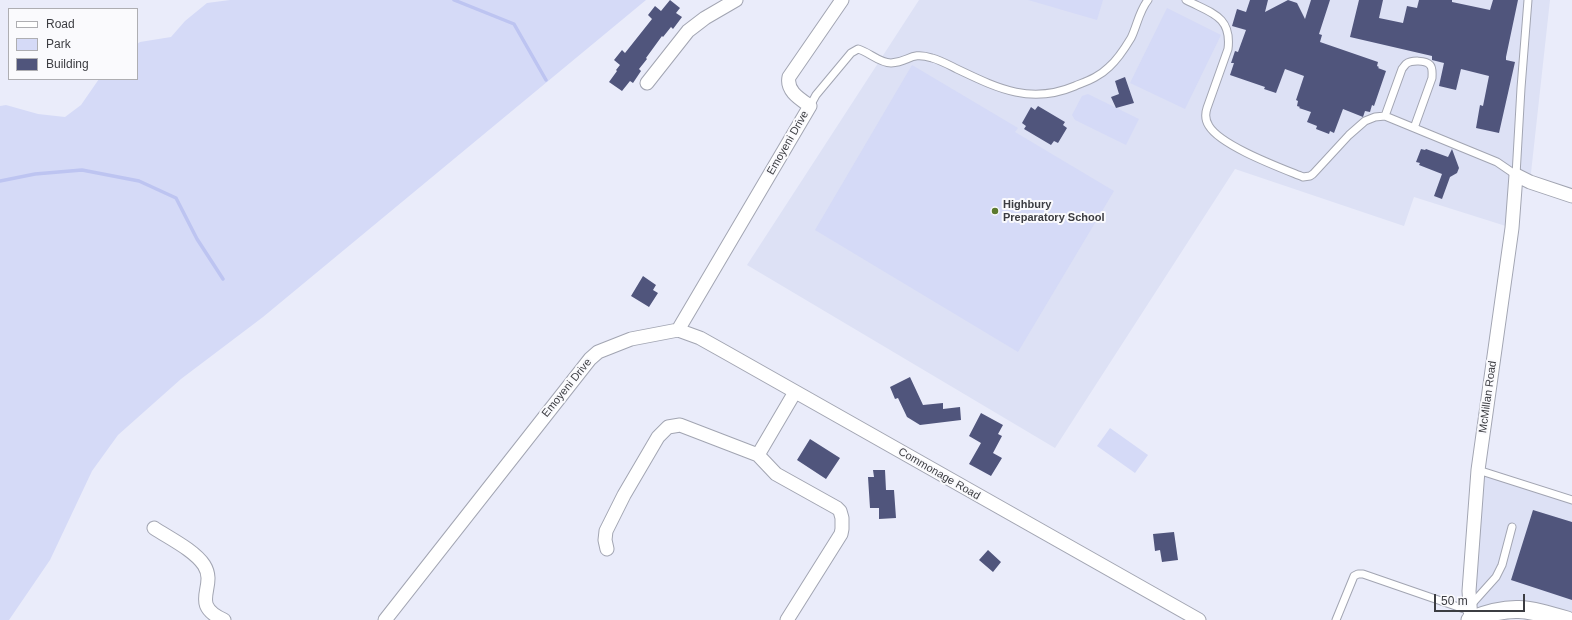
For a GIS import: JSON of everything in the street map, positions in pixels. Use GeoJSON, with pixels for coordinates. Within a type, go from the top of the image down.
{"type":"FeatureCollection","features":[{"type":"Feature","properties":{"kind":"street"},"geometry":{"type":"LineString","coordinates":[[648,83],[688,31],[705,18],[736,0]]}},
{"type":"Feature","properties":{"kind":"street"},"geometry":{"type":"LineString","coordinates":[[810,106],[797,97],[791,90],[788,84],[789,77],[842,0]]}},
{"type":"Feature","properties":{"kind":"street","name":"Emoyeni Drive"},"geometry":{"type":"LineString","coordinates":[[390,618],[590,359],[598,352],[631,339],[678,330],[810,106]]}},
{"type":"Feature","properties":{"kind":"street"},"geometry":{"type":"LineString","coordinates":[[1516,175],[1530,182],[1572,196]]}},
{"type":"Feature","properties":{"kind":"street","name":"McMillan Road"},"geometry":{"type":"LineString","coordinates":[[1470,615],[1470,562],[1478,470],[1512,228],[1516,175]]}},
{"type":"Feature","properties":{"kind":"street","name":"Commonage Road"},"geometry":{"type":"LineString","coordinates":[[678,330],[700,338],[1198,620]]}},
{"type":"Feature","properties":{"kind":"street"},"geometry":{"type":"LineString","coordinates":[[758,455],[796,392]]}},
{"type":"Feature","properties":{"kind":"street"},"geometry":{"type":"LineString","coordinates":[[607,549],[605,540],[606,531],[624,495],[658,437],[668,427],[680,425],[758,455],[776,474],[837,508],[840,511],[842,518],[841,534],[786,620]]}},
{"type":"Feature","properties":{"kind":"street"},"geometry":{"type":"LineString","coordinates":[[154,528],[194,554],[203,564],[208,576],[205,596],[206,605],[216,616],[224,620]]}},
{"type":"Feature","properties":{"kind":"street"},"geometry":{"type":"LineString","coordinates":[[1470,615],[1514,608],[1524,609],[1567,620]]}},
{"type":"Feature","properties":{"kind":"street"},"geometry":{"type":"LineString","coordinates":[[1504,620],[1515,618],[1536,620]]}},
{"type":"Feature","properties":{"kind":"lane"},"geometry":{"type":"LineString","coordinates":[[810,106],[816,94],[858,49],[885,62],[891,63],[901,61],[914,55],[933,58],[998,88],[1016,92],[1035,95],[1061,92],[1097,77],[1110,67],[1131,38],[1138,17],[1148,0]]}},
{"type":"Feature","properties":{"kind":"lane"},"geometry":{"type":"LineString","coordinates":[[1186,0],[1218,17],[1226,24],[1229,39],[1228,49],[1207,108],[1206,118],[1209,127],[1216,134],[1237,148],[1272,165],[1303,177],[1307,177],[1316,170],[1349,135],[1365,121],[1384,116],[1497,162],[1516,175]]}},
{"type":"Feature","properties":{"kind":"lane"},"geometry":{"type":"LineString","coordinates":[[1516,175],[1528,0]]}},
{"type":"Feature","properties":{"kind":"lane"},"geometry":{"type":"LineString","coordinates":[[1384,116],[1402,69],[1406,64],[1416,61],[1427,63],[1431,66],[1432,78],[1414,128]]}},
{"type":"Feature","properties":{"kind":"lane"},"geometry":{"type":"LineString","coordinates":[[1478,470],[1572,500]]}},
{"type":"Feature","properties":{"kind":"lane"},"geometry":{"type":"LineString","coordinates":[[1336,620],[1354,576],[1358,574],[1363,574],[1470,615],[1496,577],[1502,565],[1512,527]]}},
{"type":"Feature","properties":{"kind":"shaded area","name":"Highbury Preparatory School"},"geometry":{"type":"Polygon","coordinates":[[[919,0],[1550,0],[1530,182],[1517,175],[1512,228],[1414,197],[1404,226],[1235,169],[1055,448],[747,265],[919,0]]]}},
{"type":"Feature","properties":{"kind":"shaded area"},"geometry":{"type":"Polygon","coordinates":[[[1478,470],[1572,500],[1572,620],[1536,620],[1515,618],[1504,620],[1471,620],[1478,470]]]}},
{"type":"Feature","properties":{"kind":"green space"},"geometry":{"type":"Polygon","coordinates":[[[230,0],[646,0],[263,317],[181,379],[118,435],[92,471],[50,560],[9,620],[0,620],[0,106],[6,105],[38,114],[65,117],[81,105],[98,80],[138,80],[138,43],[171,37],[185,21],[207,3],[230,0]]]}},
{"type":"Feature","properties":{"kind":"green space"},"geometry":{"type":"Polygon","coordinates":[[[1028,0],[1103,0],[1097,20],[1028,0]]]}},
{"type":"Feature","properties":{"kind":"green space"},"geometry":{"type":"Polygon","coordinates":[[[1167,8],[1221,35],[1185,109],[1130,83],[1167,8]]]}},
{"type":"Feature","properties":{"kind":"green space"},"geometry":{"type":"Polygon","coordinates":[[[912,65],[1018,128],[1015,132],[1114,191],[1018,352],[815,230],[912,65]]]}},
{"type":"Feature","properties":{"kind":"green space"},"geometry":{"type":"Polygon","coordinates":[[[1088,94],[1139,119],[1126,145],[1075,120],[1072,115],[1082,96],[1088,94]]]}},
{"type":"Feature","properties":{"kind":"green space"},"geometry":{"type":"Polygon","coordinates":[[[1110,428],[1148,455],[1135,473],[1097,446],[1110,428]]]}},
{"type":"Feature","properties":{"kind":"building"},"geometry":{"type":"Polygon","coordinates":[[[670,0],[680,8],[676,13],[682,17],[673,29],[671,27],[663,37],[662,36],[639,69],[641,71],[633,83],[630,81],[622,91],[609,82],[620,65],[614,60],[622,50],[625,53],[652,19],[648,15],[655,6],[661,11],[670,0]]]}},
{"type":"Feature","properties":{"kind":"building"},"geometry":{"type":"Polygon","coordinates":[[[1250,0],[1268,0],[1265,12],[1288,0],[1297,3],[1305,19],[1311,0],[1330,0],[1319,34],[1322,35],[1320,42],[1378,62],[1378,68],[1386,71],[1374,106],[1372,105],[1370,112],[1365,111],[1363,117],[1343,109],[1334,133],[1330,131],[1329,134],[1316,129],[1317,126],[1307,122],[1311,112],[1297,106],[1298,101],[1296,100],[1304,76],[1285,69],[1276,93],[1264,89],[1265,87],[1230,75],[1234,63],[1231,63],[1235,51],[1238,52],[1246,30],[1232,26],[1237,9],[1246,12],[1250,0]]]}},
{"type":"Feature","properties":{"kind":"building"},"geometry":{"type":"Polygon","coordinates":[[[1359,0],[1383,0],[1379,18],[1403,23],[1407,6],[1417,8],[1419,0],[1452,0],[1452,2],[1490,10],[1493,0],[1518,0],[1506,57],[1506,60],[1515,62],[1499,133],[1476,128],[1480,105],[1483,106],[1489,76],[1461,69],[1456,90],[1439,86],[1444,63],[1432,60],[1432,56],[1350,37],[1359,0]]]}},
{"type":"Feature","properties":{"kind":"building"},"geometry":{"type":"Polygon","coordinates":[[[1125,77],[1134,103],[1116,108],[1111,97],[1119,94],[1115,81],[1125,77]]]}},
{"type":"Feature","properties":{"kind":"building"},"geometry":{"type":"Polygon","coordinates":[[[1038,106],[1065,122],[1063,125],[1067,128],[1058,143],[1054,141],[1051,145],[1024,129],[1026,126],[1022,123],[1031,107],[1035,110],[1038,106]]]}},
{"type":"Feature","properties":{"kind":"building"},"geometry":{"type":"Polygon","coordinates":[[[1421,149],[1426,149],[1448,157],[1452,149],[1459,168],[1457,173],[1450,177],[1442,199],[1434,196],[1442,174],[1419,165],[1420,163],[1416,162],[1421,149]]]}},
{"type":"Feature","properties":{"kind":"building"},"geometry":{"type":"Polygon","coordinates":[[[643,276],[656,285],[653,290],[658,293],[649,307],[631,296],[643,276]]]}},
{"type":"Feature","properties":{"kind":"building"},"geometry":{"type":"Polygon","coordinates":[[[910,377],[923,405],[943,403],[943,409],[960,407],[961,420],[920,425],[907,417],[898,398],[895,399],[890,387],[910,377]]]}},
{"type":"Feature","properties":{"kind":"building"},"geometry":{"type":"Polygon","coordinates":[[[981,413],[1003,425],[998,434],[1002,436],[993,453],[1002,458],[991,476],[969,464],[981,443],[969,436],[981,413]]]}},
{"type":"Feature","properties":{"kind":"building"},"geometry":{"type":"Polygon","coordinates":[[[810,439],[840,458],[826,479],[797,460],[810,439]]]}},
{"type":"Feature","properties":{"kind":"building"},"geometry":{"type":"Polygon","coordinates":[[[873,470],[885,470],[886,490],[894,490],[896,518],[879,519],[879,508],[870,508],[868,477],[874,477],[873,470]]]}},
{"type":"Feature","properties":{"kind":"building"},"geometry":{"type":"Polygon","coordinates":[[[1533,510],[1572,522],[1572,600],[1511,580],[1533,510]]]}},
{"type":"Feature","properties":{"kind":"building"},"geometry":{"type":"Polygon","coordinates":[[[1174,532],[1178,560],[1162,562],[1160,550],[1155,551],[1153,534],[1174,532]]]}},
{"type":"Feature","properties":{"kind":"building"},"geometry":{"type":"Polygon","coordinates":[[[988,550],[1001,562],[993,572],[979,560],[988,550]]]}},
{"type":"Feature","properties":{"kind":"waterway"},"geometry":{"type":"LineString","coordinates":[[454,0],[514,24],[546,80]]}},
{"type":"Feature","properties":{"kind":"waterway"},"geometry":{"type":"LineString","coordinates":[[0,181],[35,174],[82,170],[139,181],[176,198],[197,239],[223,279]]}},
{"type":"Feature","properties":{"kind":"place","name":"Highbury Preparatory School"},"geometry":{"type":"Point","coordinates":[995,211]}}]}
